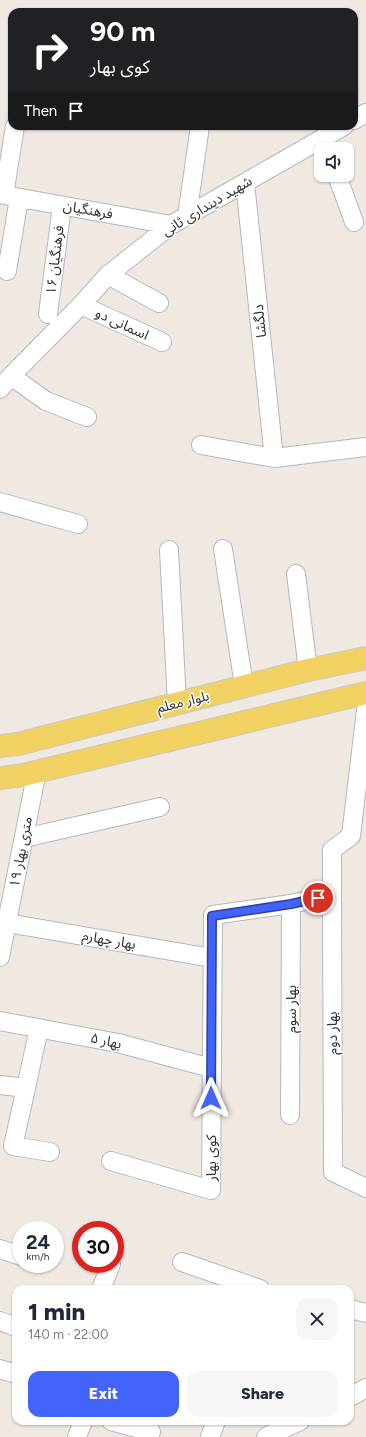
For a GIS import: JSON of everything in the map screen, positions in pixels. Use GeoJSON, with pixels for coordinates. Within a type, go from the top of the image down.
{"type":"FeatureCollection","features":[{"type":"Feature","properties":{"kind":"main road","name":"بلوار معلم"},"geometry":{"type":"LineString","coordinates":[[0,746],[18,744],[308,670],[366,658]]}},
{"type":"Feature","properties":{"kind":"main road"},"geometry":{"type":"LineString","coordinates":[[0,778],[37,771],[366,693]]}},
{"type":"Feature","properties":{"kind":"street"},"geometry":{"type":"LineString","coordinates":[[7,271],[15,130]]}},
{"type":"Feature","properties":{"kind":"street"},"geometry":{"type":"LineString","coordinates":[[179,220],[199,130]]}},
{"type":"Feature","properties":{"kind":"street","name":"شهید دینداری ثانی"},"geometry":{"type":"LineString","coordinates":[[327,142],[340,130]]}},
{"type":"Feature","properties":{"kind":"street","name":"شهید دینداری ثانی"},"geometry":{"type":"LineString","coordinates":[[5,383],[108,275],[179,220],[245,183],[314,149]]}},
{"type":"Feature","properties":{"kind":"street"},"geometry":{"type":"LineString","coordinates":[[339,182],[354,222]]}},
{"type":"Feature","properties":{"kind":"street","name":"دلگشا"},"geometry":{"type":"LineString","coordinates":[[245,183],[274,458]]}},
{"type":"Feature","properties":{"kind":"street","name":"فرهنگیان"},"geometry":{"type":"LineString","coordinates":[[11,197],[62,206],[179,220]]}},
{"type":"Feature","properties":{"kind":"street","name":"فرهنگیان ۱۶"},"geometry":{"type":"LineString","coordinates":[[48,314],[62,206]]}},
{"type":"Feature","properties":{"kind":"street"},"geometry":{"type":"LineString","coordinates":[[108,275],[159,303]]}},
{"type":"Feature","properties":{"kind":"street","name":"اسمانی دو"},"geometry":{"type":"LineString","coordinates":[[81,305],[162,342]]}},
{"type":"Feature","properties":{"kind":"street"},"geometry":{"type":"LineString","coordinates":[[5,383],[87,417]]}},
{"type":"Feature","properties":{"kind":"street"},"geometry":{"type":"LineString","coordinates":[[201,445],[274,458],[366,447]]}},
{"type":"Feature","properties":{"kind":"street"},"geometry":{"type":"LineString","coordinates":[[0,502],[78,524]]}},
{"type":"Feature","properties":{"kind":"street"},"geometry":{"type":"LineString","coordinates":[[224,549],[244,686]]}},
{"type":"Feature","properties":{"kind":"street"},"geometry":{"type":"LineString","coordinates":[[169,550],[177,703]]}},
{"type":"Feature","properties":{"kind":"street"},"geometry":{"type":"LineString","coordinates":[[296,574],[308,670]]}},
{"type":"Feature","properties":{"kind":"street"},"geometry":{"type":"LineString","coordinates":[[332,895],[332,850],[351,836],[366,710]]}},
{"type":"Feature","properties":{"kind":"street","name":"۱۹ متری بهار"},"geometry":{"type":"LineString","coordinates":[[0,957],[7,923],[7,888],[24,838],[37,771]]}},
{"type":"Feature","properties":{"kind":"street"},"geometry":{"type":"LineString","coordinates":[[24,838],[160,807]]}},
{"type":"Feature","properties":{"kind":"street","name":"کوی بهار"},"geometry":{"type":"LineString","coordinates":[[111,1161],[211,1190],[212,916],[291,904],[332,895]]}},
{"type":"Feature","properties":{"kind":"street","name":"بهار دوم"},"geometry":{"type":"LineString","coordinates":[[332,895],[333,1172],[366,1188]]}},
{"type":"Feature","properties":{"kind":"street","name":"بهار سوم"},"geometry":{"type":"LineString","coordinates":[[290,1115],[291,904]]}},
{"type":"Feature","properties":{"kind":"street","name":"بهار چهارم"},"geometry":{"type":"LineString","coordinates":[[7,923],[212,958]]}},
{"type":"Feature","properties":{"kind":"street","name":"بهار ۵"},"geometry":{"type":"LineString","coordinates":[[0,1020],[118,1043],[212,1068]]}},
{"type":"Feature","properties":{"kind":"street"},"geometry":{"type":"LineString","coordinates":[[39,1028],[13,1146],[50,1152]]}},
{"type":"Feature","properties":{"kind":"street"},"geometry":{"type":"LineString","coordinates":[[0,1085],[26,1088]]}},
{"type":"Feature","properties":{"kind":"street"},"geometry":{"type":"LineString","coordinates":[[0,1249],[12,1253]]}},
{"type":"Feature","properties":{"kind":"street"},"geometry":{"type":"LineString","coordinates":[[182,1262],[248,1285]]}},
{"type":"Feature","properties":{"kind":"street"},"geometry":{"type":"LineString","coordinates":[[103,1285],[107,1273]]}},
{"type":"Feature","properties":{"kind":"street"},"geometry":{"type":"LineString","coordinates":[[354,1310],[366,1313]]}},
{"type":"Feature","properties":{"kind":"street"},"geometry":{"type":"LineString","coordinates":[[0,1321],[12,1326]]}},
{"type":"Feature","properties":{"kind":"street"},"geometry":{"type":"LineString","coordinates":[[0,1369],[12,1373]]}},
{"type":"Feature","properties":{"kind":"street"},"geometry":{"type":"LineString","coordinates":[[354,1395],[366,1388]]}},
{"type":"Feature","properties":{"kind":"street"},"geometry":{"type":"LineString","coordinates":[[77,1437],[82,1425]]}},
{"type":"Feature","properties":{"kind":"street"},"geometry":{"type":"LineString","coordinates":[[126,1425],[151,1432]]}},
{"type":"Feature","properties":{"kind":"street"},"geometry":{"type":"LineString","coordinates":[[210,1437],[214,1425]]}},
{"type":"Feature","properties":{"kind":"street"},"geometry":{"type":"LineString","coordinates":[[266,1437],[292,1425]]}},
{"type":"Feature","properties":{"kind":"route"},"geometry":{"type":"LineString","coordinates":[[211,1098],[212,916],[291,904],[318,898]]}}]}
